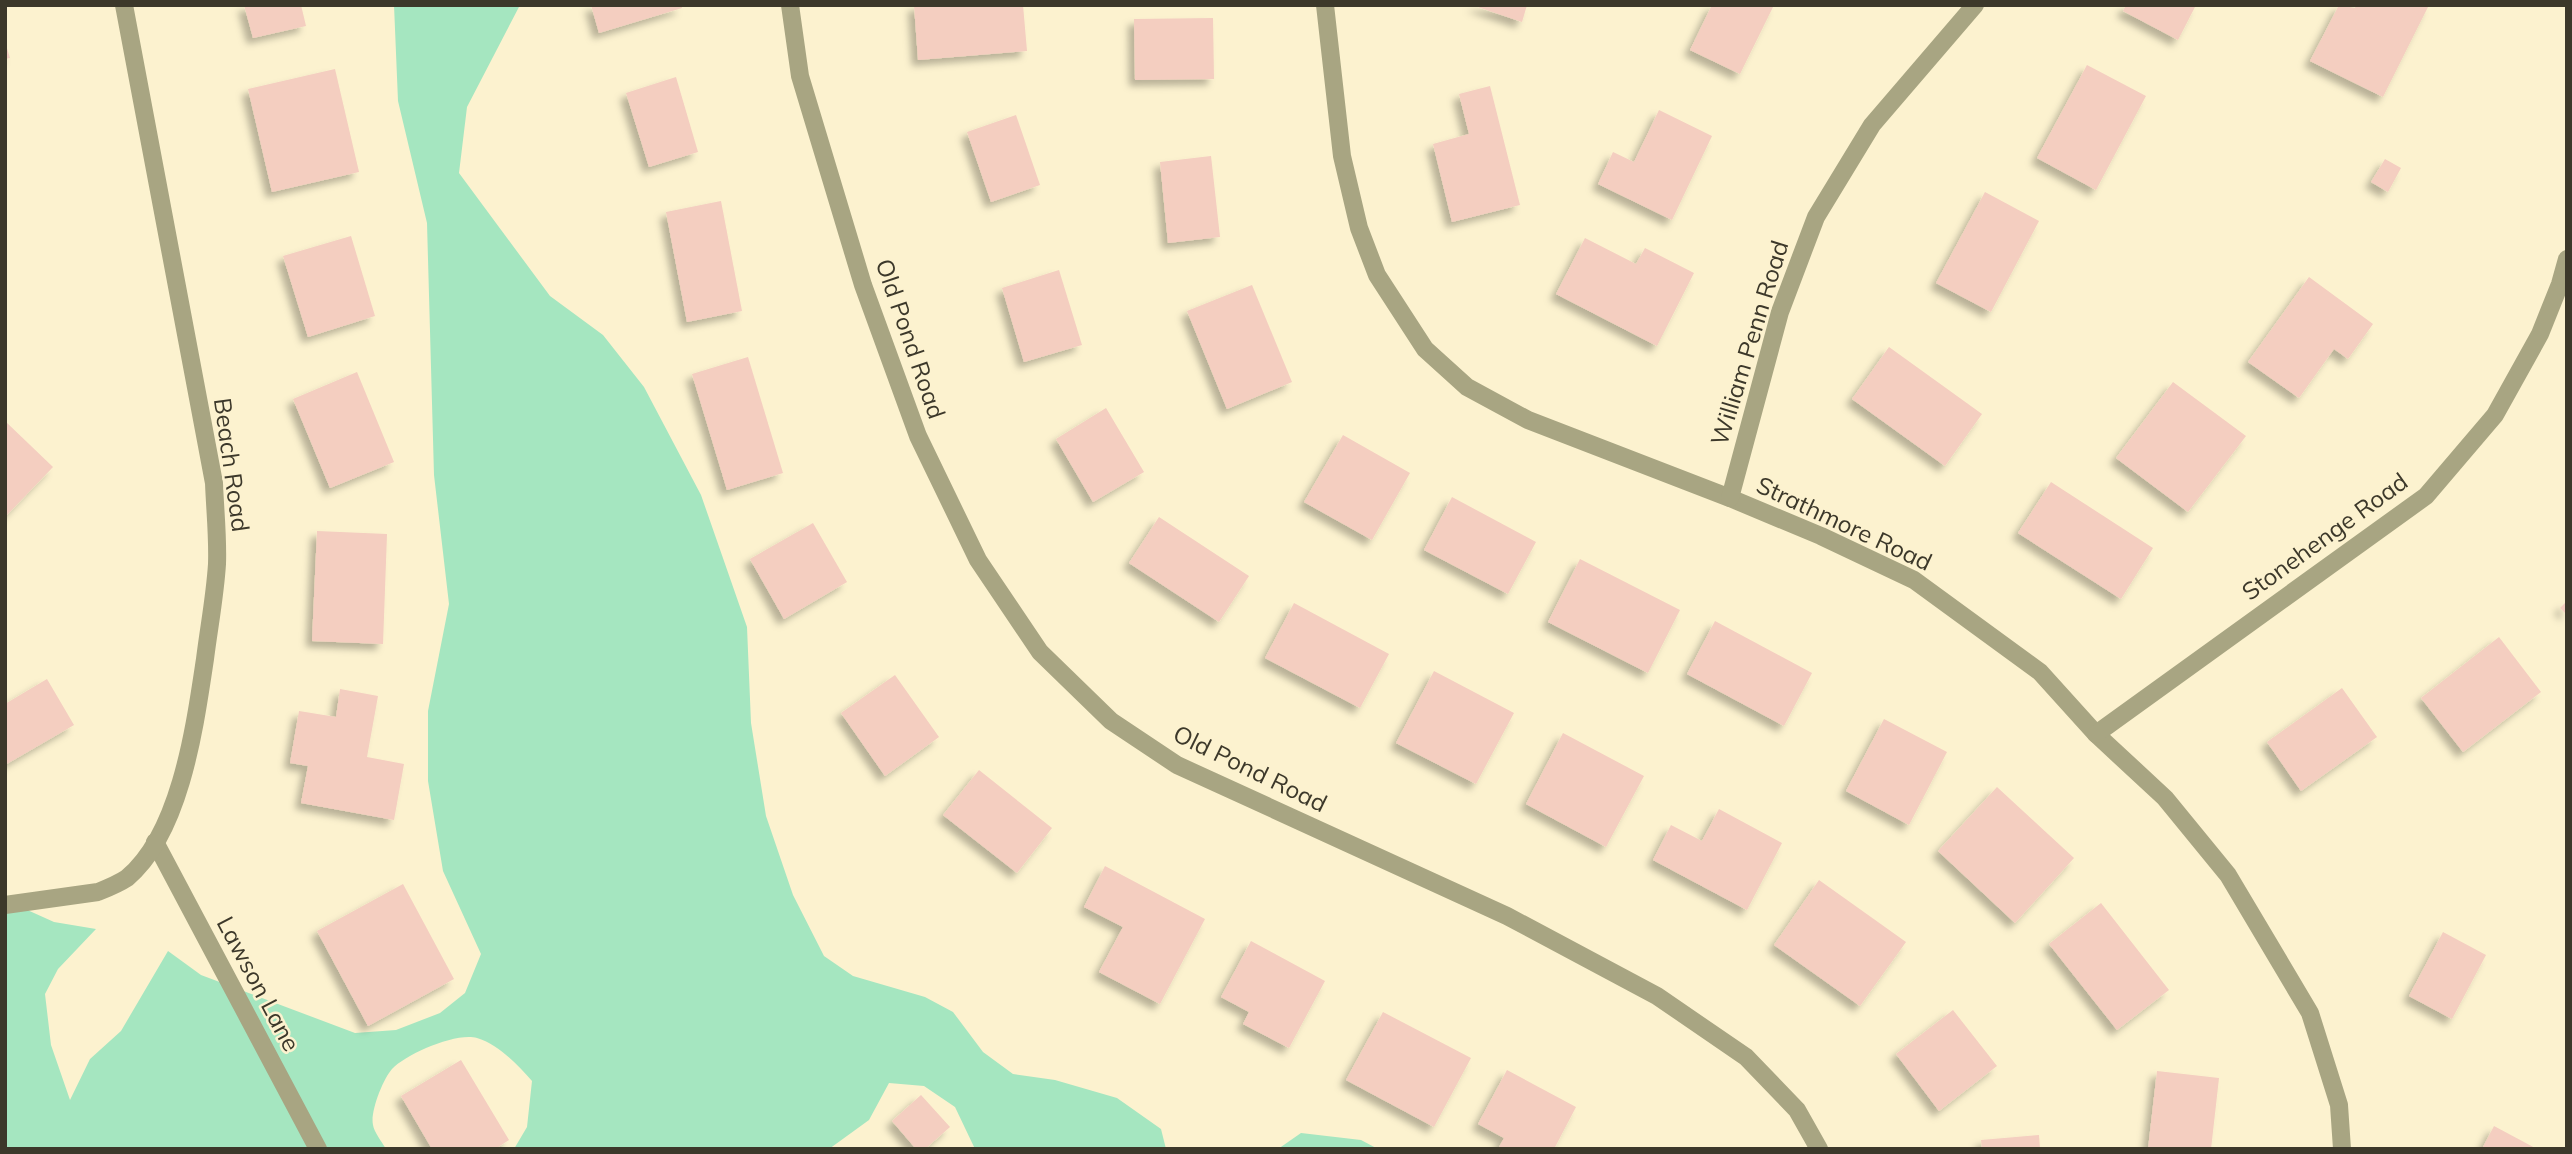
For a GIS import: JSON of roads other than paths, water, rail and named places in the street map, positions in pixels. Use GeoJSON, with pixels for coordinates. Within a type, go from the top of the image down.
{"type":"FeatureCollection","features":[{"type":"Feature","properties":{"kind":"street","name":"Beach Road"},"geometry":{"type":"LineString","coordinates":[[5,905],[98,892],[112,887],[138,867],[155,842],[173,806],[189,746],[213,602],[217,531],[214,483],[124,5]]}},
{"type":"Feature","properties":{"kind":"street","name":"Old Pond Road"},"geometry":{"type":"LineString","coordinates":[[790,5],[804,89],[863,285],[918,436],[978,560],[1040,652],[1111,721],[1177,765],[1507,916],[1657,996],[1746,1057],[1797,1110],[1819,1149]]}},
{"type":"Feature","properties":{"kind":"street","name":"Strathmore Road"},"geometry":{"type":"LineString","coordinates":[[1325,5],[1342,156],[1359,228],[1377,275],[1425,349],[1467,387],[1528,420],[1730,498],[1821,536],[1914,580],[2040,672],[2096,734],[2165,798],[2228,876],[2310,1013],[2339,1105],[2342,1149]]}},
{"type":"Feature","properties":{"kind":"street","name":"William Penn Road"},"geometry":{"type":"LineString","coordinates":[[1730,498],[1780,312],[1816,217],[1872,125],[1975,5]]}},
{"type":"Feature","properties":{"kind":"street","name":"Stonehenge Road"},"geometry":{"type":"LineString","coordinates":[[2096,734],[2426,496],[2495,415],[2540,334],[2567,259]]}},
{"type":"Feature","properties":{"kind":"street","name":"Lawson Lane"},"geometry":{"type":"LineString","coordinates":[[155,842],[318,1149]]}}]}
